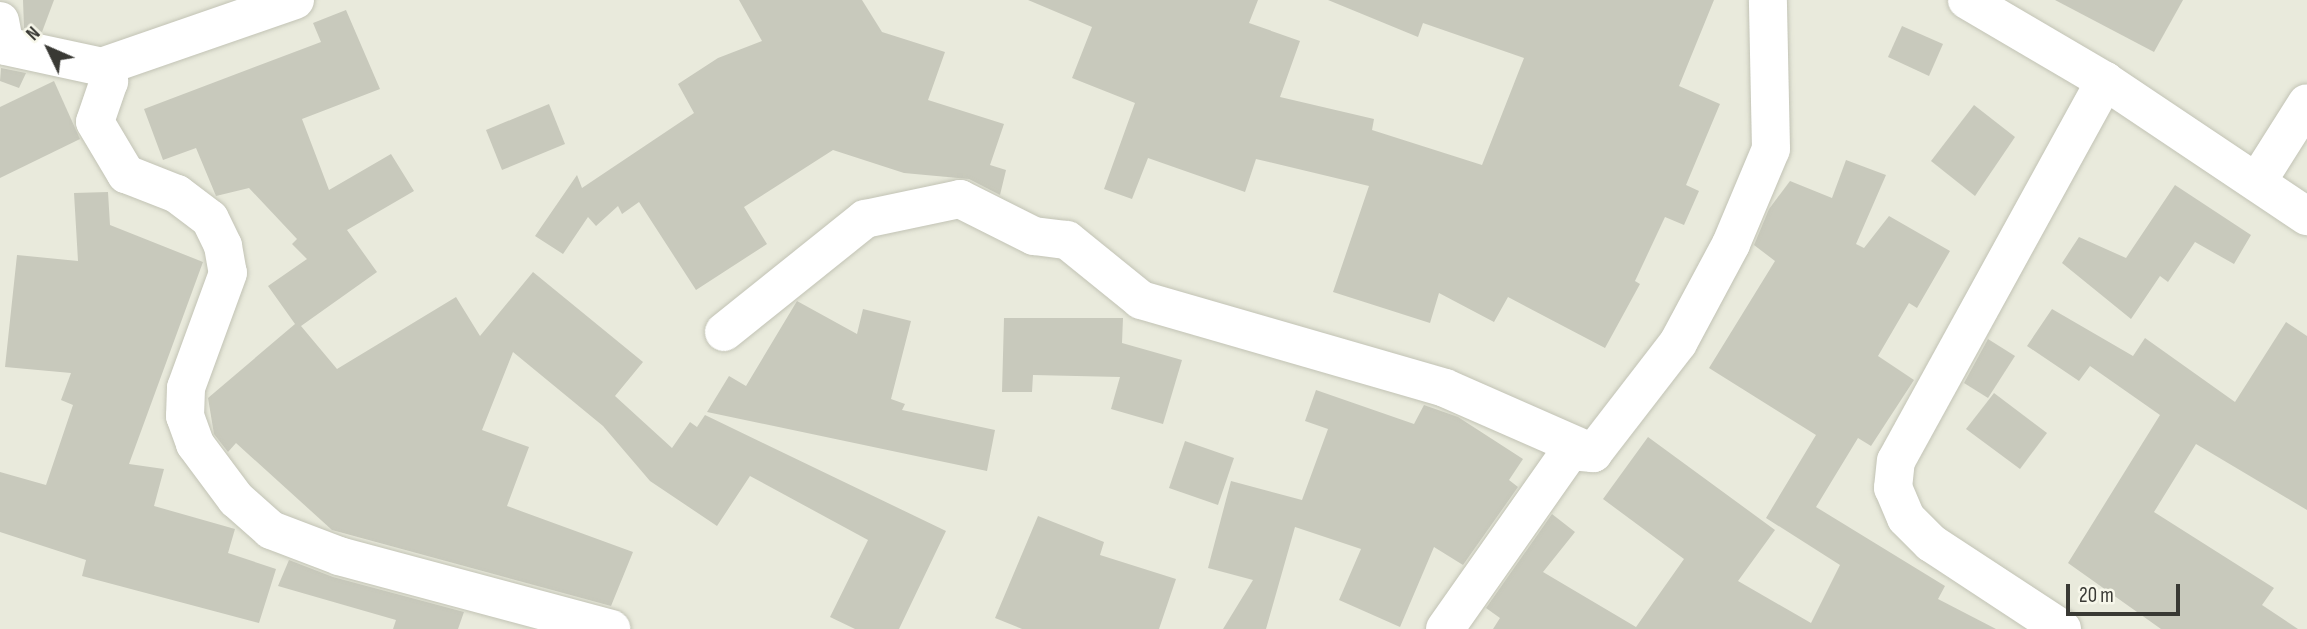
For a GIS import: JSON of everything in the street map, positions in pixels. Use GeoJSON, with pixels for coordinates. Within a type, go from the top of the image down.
{"type":"FeatureCollection","features":[{"type":"Feature","properties":{"kind":"street"},"geometry":{"type":"LineString","coordinates":[[0,21],[5,46],[102,67],[295,0]]}},
{"type":"Feature","properties":{"kind":"street"},"geometry":{"type":"LineString","coordinates":[[1593,453],[1678,343],[1731,244],[1771,149],[1768,0]]}},
{"type":"Feature","properties":{"kind":"street"},"geometry":{"type":"LineString","coordinates":[[1967,0],[2105,81],[2307,216]]}},
{"type":"Feature","properties":{"kind":"street"},"geometry":{"type":"LineString","coordinates":[[102,67],[109,81],[95,122],[126,174],[177,194],[210,219],[223,246],[228,273],[186,388],[185,416],[195,444],[236,499],[271,530],[339,556],[611,629]]}},
{"type":"Feature","properties":{"kind":"street"},"geometry":{"type":"LineString","coordinates":[[2062,629],[1931,543],[1906,518],[1893,488],[1896,461],[2105,81]]}},
{"type":"Feature","properties":{"kind":"street"},"geometry":{"type":"LineString","coordinates":[[2257,182],[2307,103]]}},
{"type":"Feature","properties":{"kind":"street"},"geometry":{"type":"LineString","coordinates":[[724,332],[865,219],[960,199],[1034,236],[1068,240],[1141,300],[1445,388],[1593,453]]}},
{"type":"Feature","properties":{"kind":"street"},"geometry":{"type":"LineString","coordinates":[[1445,629],[1570,451],[1593,453]]}},
{"type":"Feature","properties":{"kind":"building"},"geometry":{"type":"Polygon","coordinates":[[[23,0],[54,0],[42,32],[24,28],[23,0]]]}},
{"type":"Feature","properties":{"kind":"building"},"geometry":{"type":"Polygon","coordinates":[[[739,0],[862,0],[882,32],[945,52],[928,100],[1004,124],[990,165],[1006,170],[1000,195],[969,179],[904,173],[833,150],[744,207],[767,244],[696,290],[639,202],[622,214],[618,206],[596,226],[588,217],[563,254],[535,236],[577,175],[582,188],[694,113],[678,84],[718,58],[762,41],[739,0]]]}},
{"type":"Feature","properties":{"kind":"building"},"geometry":{"type":"Polygon","coordinates":[[[1028,0],[1258,0],[1249,23],[1300,41],[1280,97],[1374,119],[1372,130],[1482,165],[1524,58],[1423,23],[1418,37],[1328,0],[1714,0],[1679,86],[1720,104],[1686,185],[1699,191],[1684,225],[1665,217],[1635,281],[1640,284],[1605,348],[1508,297],[1494,322],[1439,293],[1430,323],[1333,292],[1369,186],[1256,159],[1245,192],[1148,158],[1132,199],[1104,189],[1135,103],[1072,78],[1092,27],[1028,0]]]}},
{"type":"Feature","properties":{"kind":"building"},"geometry":{"type":"Polygon","coordinates":[[[2055,0],[2183,0],[2154,52],[2055,0]]]}},
{"type":"Feature","properties":{"kind":"building"},"geometry":{"type":"Polygon","coordinates":[[[346,10],[380,89],[302,119],[329,190],[391,154],[414,191],[347,230],[377,272],[301,326],[337,369],[456,297],[480,336],[533,272],[643,362],[615,396],[672,448],[690,422],[697,427],[705,415],[946,531],[899,629],[855,629],[830,617],[868,540],[750,476],[717,526],[650,481],[603,426],[513,352],[482,430],[529,447],[507,506],[633,552],[611,606],[332,530],[236,443],[228,452],[214,434],[208,398],[295,324],[268,286],[307,259],[292,244],[297,239],[249,188],[216,196],[196,148],[163,160],[144,109],[321,42],[313,23],[346,10]]]}},
{"type":"Feature","properties":{"kind":"building"},"geometry":{"type":"Polygon","coordinates":[[[1902,26],[1943,44],[1929,76],[1888,57],[1902,26]]]}},
{"type":"Feature","properties":{"kind":"building"},"geometry":{"type":"Polygon","coordinates":[[[1,68],[26,73],[19,88],[0,81],[1,68]]]}},
{"type":"Feature","properties":{"kind":"building"},"geometry":{"type":"Polygon","coordinates":[[[54,81],[80,139],[0,178],[0,107],[54,81]]]}},
{"type":"Feature","properties":{"kind":"building"},"geometry":{"type":"Polygon","coordinates":[[[549,104],[565,144],[502,170],[486,130],[549,104]]]}},
{"type":"Feature","properties":{"kind":"building"},"geometry":{"type":"Polygon","coordinates":[[[1974,105],[2015,137],[1975,196],[1931,161],[1974,105]]]}},
{"type":"Feature","properties":{"kind":"building"},"geometry":{"type":"Polygon","coordinates":[[[1846,160],[1886,175],[1856,244],[1864,248],[1889,216],[1950,251],[1917,308],[1909,303],[1878,356],[1914,380],[1871,446],[1858,438],[1816,507],[1945,586],[1938,599],[1996,629],[1493,629],[1500,618],[1486,608],[1552,514],[1575,532],[1543,572],[1636,627],[1684,559],[1603,499],[1648,437],[1775,530],[1738,581],[1811,623],[1840,565],[1766,518],[1816,435],[1709,368],[1775,261],[1754,245],[1769,209],[1790,181],[1832,198],[1846,160]]]}},
{"type":"Feature","properties":{"kind":"building"},"geometry":{"type":"Polygon","coordinates":[[[2175,185],[2251,235],[2234,264],[2195,242],[2168,282],[2160,276],[2131,319],[2062,263],[2079,237],[2126,258],[2175,185]]]}},
{"type":"Feature","properties":{"kind":"building"},"geometry":{"type":"Polygon","coordinates":[[[108,192],[110,225],[203,262],[129,464],[164,469],[154,506],[235,529],[228,553],[276,569],[259,623],[82,576],[86,560],[0,532],[0,472],[46,485],[73,405],[61,400],[71,373],[5,367],[17,255],[78,261],[74,193],[108,192]]]}},
{"type":"Feature","properties":{"kind":"building"},"geometry":{"type":"Polygon","coordinates":[[[797,301],[857,334],[863,309],[911,321],[891,399],[905,404],[902,410],[995,430],[987,471],[707,412],[729,376],[746,386],[797,301]]]}},
{"type":"Feature","properties":{"kind":"building"},"geometry":{"type":"Polygon","coordinates":[[[2052,309],[2133,356],[2145,338],[2235,402],[2286,322],[2307,336],[2307,510],[2196,444],[2154,512],[2274,588],[2262,605],[2298,629],[2161,629],[2068,563],[2160,415],[2090,366],[2079,381],[2027,346],[2052,309]]]}},
{"type":"Feature","properties":{"kind":"building"},"geometry":{"type":"Polygon","coordinates":[[[1004,318],[1123,318],[1122,343],[1182,360],[1163,424],[1111,409],[1120,377],[1033,375],[1032,392],[1002,392],[1004,318]]]}},
{"type":"Feature","properties":{"kind":"building"},"geometry":{"type":"Polygon","coordinates":[[[1988,339],[2015,356],[1988,398],[1964,383],[1988,339]]]}},
{"type":"Feature","properties":{"kind":"building"},"geometry":{"type":"Polygon","coordinates":[[[1316,390],[1414,424],[1424,405],[1458,417],[1523,459],[1509,480],[1518,487],[1463,565],[1434,547],[1400,627],[1339,600],[1361,549],[1295,527],[1266,629],[1223,629],[1253,580],[1208,568],[1231,481],[1302,500],[1328,429],[1305,421],[1316,390]]]}},
{"type":"Feature","properties":{"kind":"building"},"geometry":{"type":"Polygon","coordinates":[[[1994,393],[2047,433],[2020,469],[1966,429],[1994,393]]]}},
{"type":"Feature","properties":{"kind":"building"},"geometry":{"type":"Polygon","coordinates":[[[1185,441],[1234,458],[1218,505],[1169,488],[1185,441]]]}},
{"type":"Feature","properties":{"kind":"building"},"geometry":{"type":"Polygon","coordinates":[[[1038,516],[1104,542],[1100,555],[1176,579],[1159,629],[1022,629],[995,618],[1038,516]]]}},
{"type":"Feature","properties":{"kind":"building"},"geometry":{"type":"Polygon","coordinates":[[[289,560],[333,577],[464,612],[458,629],[393,629],[396,620],[278,586],[289,560]]]}}]}
